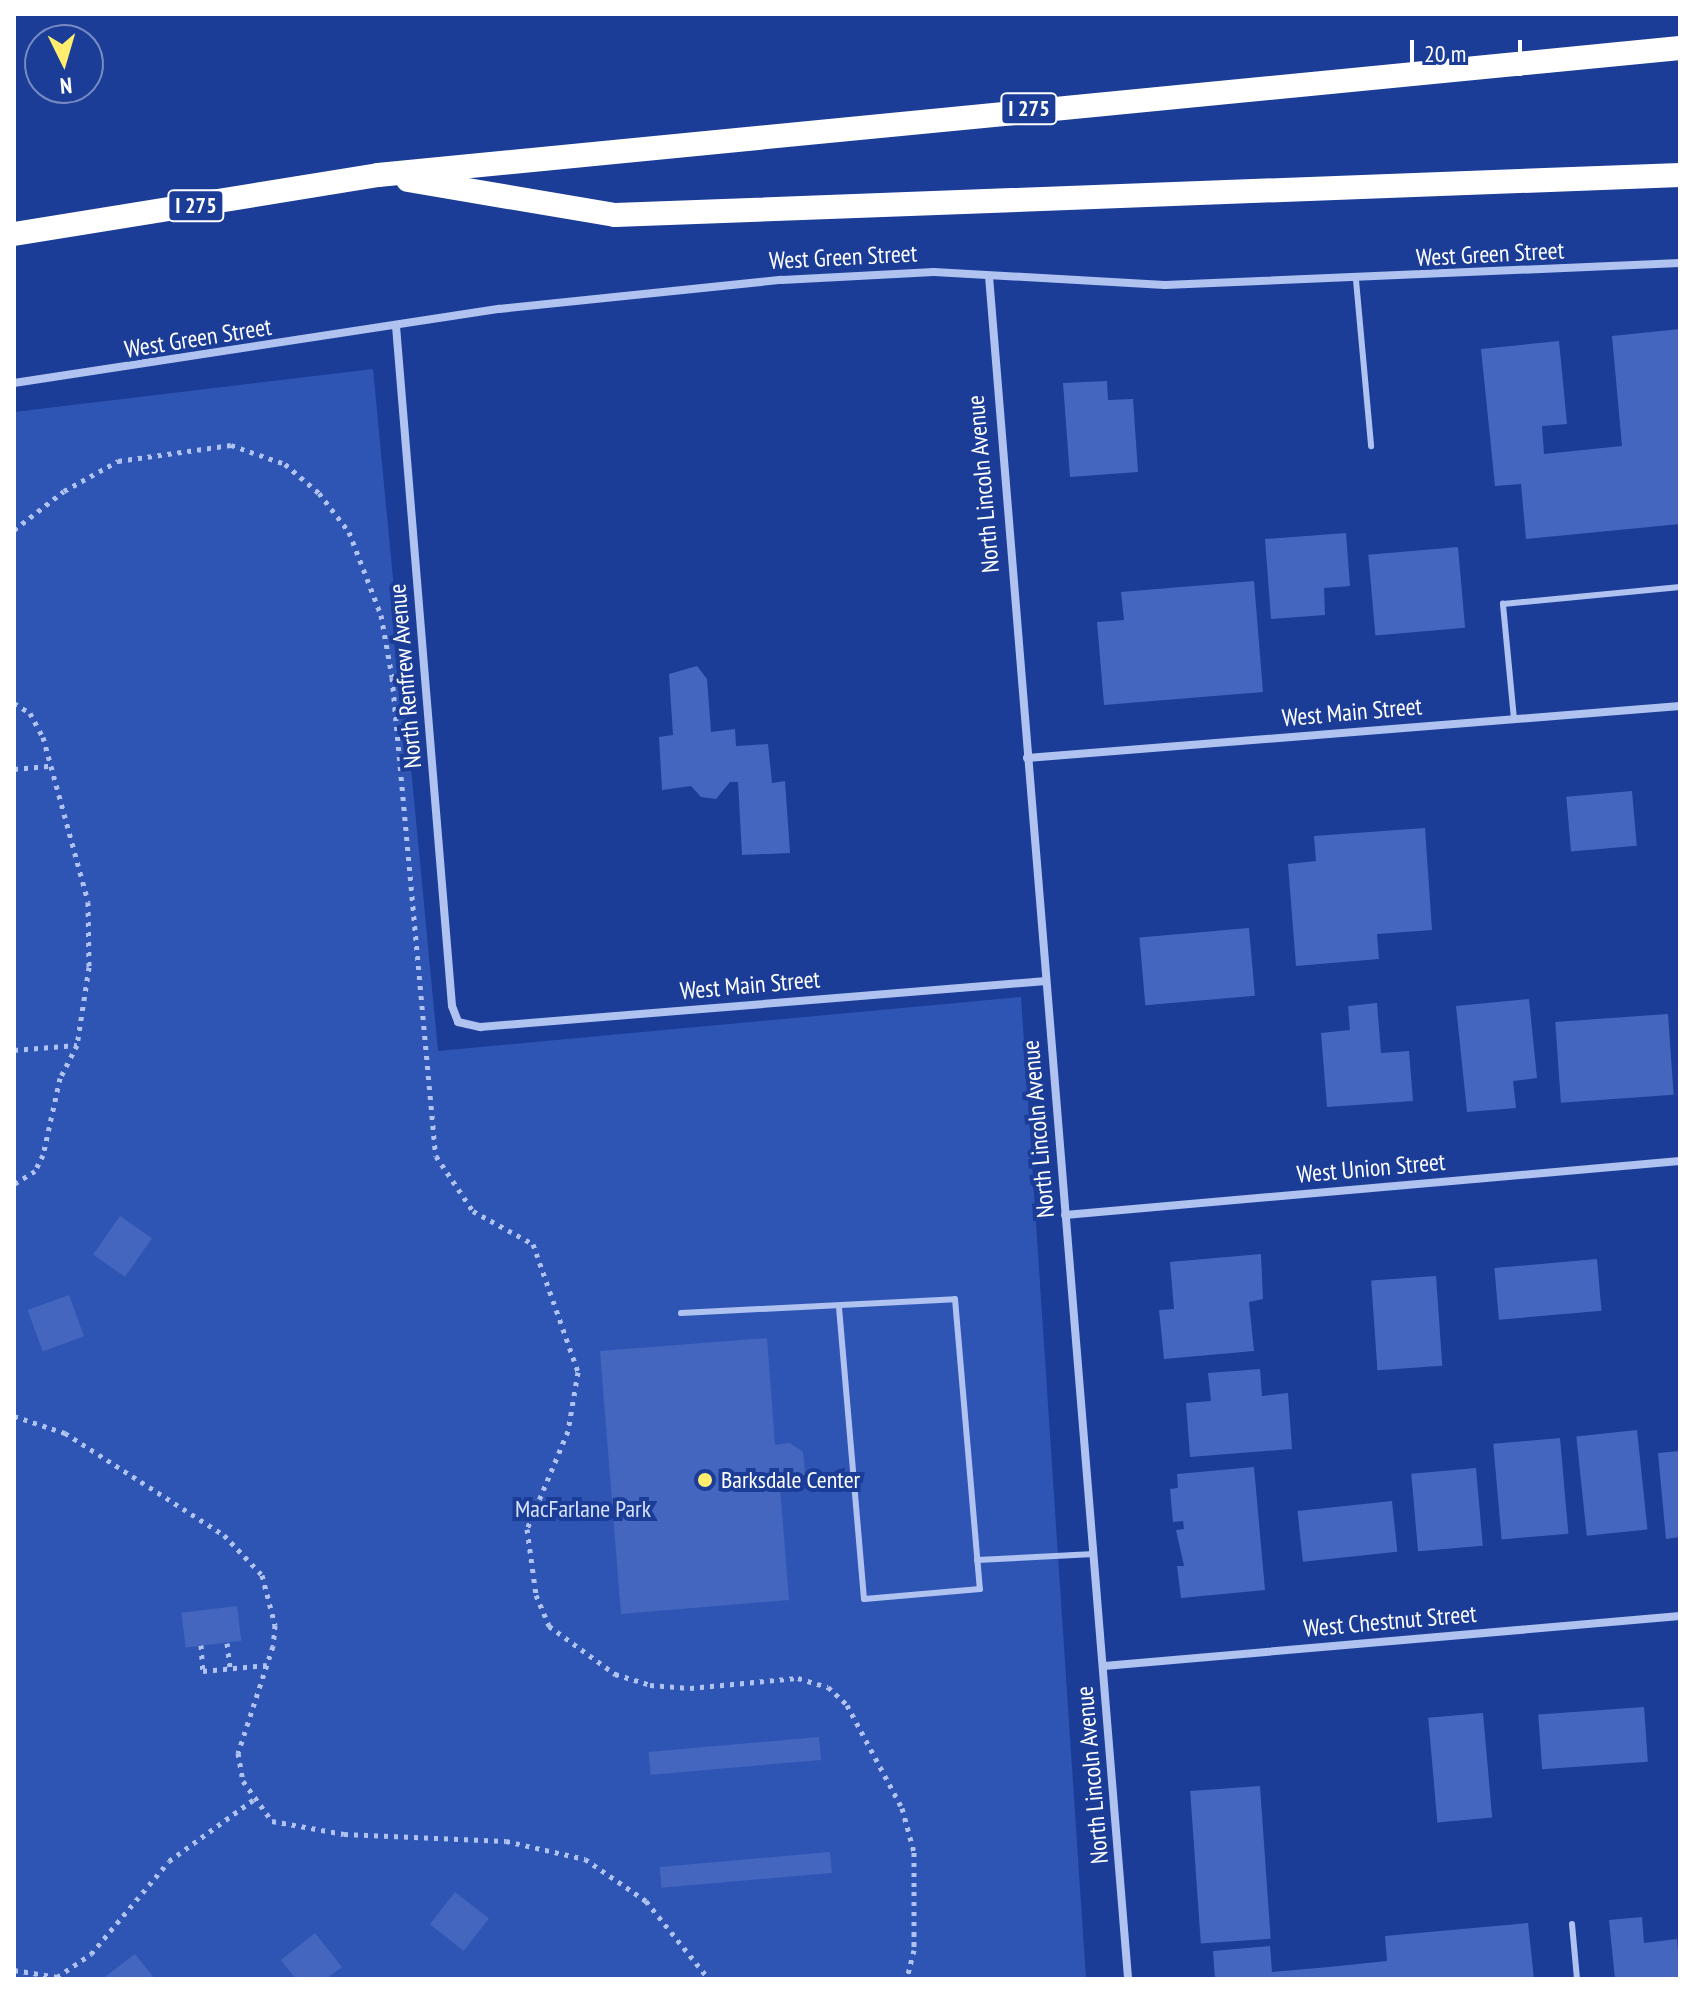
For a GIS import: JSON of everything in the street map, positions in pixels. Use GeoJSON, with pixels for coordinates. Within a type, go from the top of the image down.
{"type":"FeatureCollection","features":[{"type":"Feature","properties":{"kind":"highway","name":"I 275"},"geometry":{"type":"LineString","coordinates":[[14,234],[378,175],[1680,48]]}},
{"type":"Feature","properties":{"kind":"highway"},"geometry":{"type":"LineString","coordinates":[[378,175],[615,215],[1680,175]]}},
{"type":"Feature","properties":{"kind":"street","name":"West Green Street"},"geometry":{"type":"LineString","coordinates":[[14,383],[396,326],[782,280],[934,272],[1165,285],[1356,280],[1680,263]]}},
{"type":"Feature","properties":{"kind":"street","name":"North Lincoln Avenue"},"geometry":{"type":"LineString","coordinates":[[989,276],[1128,1979]]}},
{"type":"Feature","properties":{"kind":"street","name":"North Renfrew Avenue"},"geometry":{"type":"LineString","coordinates":[[396,326],[452,1006],[458,1022]]}},
{"type":"Feature","properties":{"kind":"street","name":"West Main Street"},"geometry":{"type":"LineString","coordinates":[[1027,758],[1680,706]]}},
{"type":"Feature","properties":{"kind":"street","name":"West Main Street"},"geometry":{"type":"LineString","coordinates":[[458,1022],[480,1027],[1046,981]]}},
{"type":"Feature","properties":{"kind":"street","name":"West Union Street"},"geometry":{"type":"LineString","coordinates":[[1065,1215],[1680,1161]]}},
{"type":"Feature","properties":{"kind":"street","name":"West Chestnut Street"},"geometry":{"type":"LineString","coordinates":[[1104,1666],[1680,1616]]}},
{"type":"Feature","properties":{"kind":"lane"},"geometry":{"type":"LineString","coordinates":[[1356,280],[1371,446]]}},
{"type":"Feature","properties":{"kind":"lane"},"geometry":{"type":"LineString","coordinates":[[1514,719],[1503,604],[1680,587]]}},
{"type":"Feature","properties":{"kind":"lane"},"geometry":{"type":"LineString","coordinates":[[681,1313],[839,1309],[955,1299],[980,1589],[864,1599],[839,1309]]}},
{"type":"Feature","properties":{"kind":"lane"},"geometry":{"type":"LineString","coordinates":[[977,1560],[1094,1554]]}},
{"type":"Feature","properties":{"kind":"lane"},"geometry":{"type":"LineString","coordinates":[[1572,1924],[1577,1979]]}},
{"type":"Feature","properties":{"kind":"path"},"geometry":{"type":"LineString","coordinates":[[14,530],[64,491],[118,461],[231,445],[285,464],[319,493],[349,532],[381,615],[392,677],[436,1156],[473,1211],[533,1244],[578,1372],[568,1431],[527,1529],[544,1616],[577,1652],[650,1685],[798,1678],[828,1687],[847,1705],[902,1808],[914,1852],[914,1950],[907,1979]]}},
{"type":"Feature","properties":{"kind":"path"},"geometry":{"type":"LineString","coordinates":[[14,703],[30,713],[51,766],[88,902],[89,967],[77,1045],[60,1078],[43,1155],[35,1171],[14,1184]]}},
{"type":"Feature","properties":{"kind":"path"},"geometry":{"type":"LineString","coordinates":[[14,769],[51,766]]}},
{"type":"Feature","properties":{"kind":"path"},"geometry":{"type":"LineString","coordinates":[[14,1050],[77,1045]]}},
{"type":"Feature","properties":{"kind":"path"},"geometry":{"type":"LineString","coordinates":[[14,1416],[65,1433],[250,1558],[271,1602],[275,1625],[267,1665],[238,1753],[253,1800],[272,1821],[294,1829],[506,1841],[585,1859],[646,1901],[709,1979]]}},
{"type":"Feature","properties":{"kind":"path"},"geometry":{"type":"LineString","coordinates":[[227,1643],[230,1668]]}},
{"type":"Feature","properties":{"kind":"path"},"geometry":{"type":"LineString","coordinates":[[201,1645],[203,1671],[267,1665]]}},
{"type":"Feature","properties":{"kind":"path"},"geometry":{"type":"LineString","coordinates":[[14,1970],[57,1977],[91,1954],[169,1861],[253,1800]]}},
{"type":"Feature","properties":{"kind":"green space","name":"MacFarlane Park"},"geometry":{"type":"Polygon","coordinates":[[[373,369],[438,1051],[1021,997],[1086,1979],[14,1979],[14,412],[373,369]]]}},
{"type":"Feature","properties":{"kind":"building"},"geometry":{"type":"Polygon","coordinates":[[[1680,329],[1680,524],[1526,539],[1521,484],[1495,486],[1481,349],[1559,341],[1567,424],[1542,426],[1544,454],[1622,446],[1612,336],[1680,329]]]}},
{"type":"Feature","properties":{"kind":"building"},"geometry":{"type":"Polygon","coordinates":[[[1107,381],[1108,400],[1133,399],[1138,472],[1070,477],[1063,383],[1107,381]]]}},
{"type":"Feature","properties":{"kind":"building"},"geometry":{"type":"Polygon","coordinates":[[[1346,533],[1350,586],[1324,588],[1325,615],[1271,619],[1265,539],[1346,533]]]}},
{"type":"Feature","properties":{"kind":"building"},"geometry":{"type":"Polygon","coordinates":[[[1458,547],[1465,628],[1375,636],[1368,555],[1458,547]]]}},
{"type":"Feature","properties":{"kind":"building"},"geometry":{"type":"Polygon","coordinates":[[[1254,581],[1263,692],[1104,705],[1097,622],[1124,620],[1121,592],[1254,581]]]}},
{"type":"Feature","properties":{"kind":"building"},"geometry":{"type":"Polygon","coordinates":[[[697,666],[707,679],[711,732],[735,729],[736,746],[768,744],[772,783],[785,781],[790,853],[742,855],[738,782],[730,782],[716,799],[701,797],[691,786],[662,790],[659,737],[673,735],[669,674],[697,666]]]}},
{"type":"Feature","properties":{"kind":"building"},"geometry":{"type":"Polygon","coordinates":[[[1632,791],[1637,846],[1571,852],[1566,797],[1632,791]]]}},
{"type":"Feature","properties":{"kind":"building"},"geometry":{"type":"Polygon","coordinates":[[[1425,828],[1432,930],[1377,934],[1379,959],[1296,966],[1288,864],[1316,861],[1314,836],[1425,828]]]}},
{"type":"Feature","properties":{"kind":"building"},"geometry":{"type":"Polygon","coordinates":[[[1249,928],[1255,996],[1145,1005],[1139,938],[1249,928]]]}},
{"type":"Feature","properties":{"kind":"building"},"geometry":{"type":"Polygon","coordinates":[[[1529,999],[1537,1078],[1513,1081],[1516,1108],[1467,1112],[1456,1006],[1529,999]]]}},
{"type":"Feature","properties":{"kind":"building"},"geometry":{"type":"Polygon","coordinates":[[[1377,1003],[1381,1053],[1409,1051],[1413,1101],[1327,1107],[1321,1033],[1350,1030],[1348,1006],[1377,1003]]]}},
{"type":"Feature","properties":{"kind":"building"},"geometry":{"type":"Polygon","coordinates":[[[1668,1014],[1674,1095],[1561,1103],[1555,1022],[1668,1014]]]}},
{"type":"Feature","properties":{"kind":"building"},"geometry":{"type":"Polygon","coordinates":[[[120,1216],[152,1238],[125,1277],[93,1255],[120,1216]]]}},
{"type":"Feature","properties":{"kind":"building"},"geometry":{"type":"Polygon","coordinates":[[[1261,1254],[1263,1299],[1249,1302],[1254,1351],[1164,1359],[1159,1310],[1174,1309],[1170,1262],[1261,1254]]]}},
{"type":"Feature","properties":{"kind":"building"},"geometry":{"type":"Polygon","coordinates":[[[1597,1259],[1602,1311],[1499,1320],[1494,1268],[1597,1259]]]}},
{"type":"Feature","properties":{"kind":"building"},"geometry":{"type":"Polygon","coordinates":[[[1436,1276],[1442,1366],[1377,1370],[1371,1281],[1436,1276]]]}},
{"type":"Feature","properties":{"kind":"building"},"geometry":{"type":"Polygon","coordinates":[[[69,1295],[84,1336],[43,1351],[28,1310],[69,1295]]]}},
{"type":"Feature","properties":{"kind":"building","name":"Barksdale Center"},"geometry":{"type":"Polygon","coordinates":[[[767,1338],[775,1445],[790,1443],[803,1452],[805,1474],[794,1486],[780,1487],[789,1600],[621,1614],[600,1351],[767,1338]]]}},
{"type":"Feature","properties":{"kind":"building"},"geometry":{"type":"Polygon","coordinates":[[[1260,1369],[1262,1396],[1288,1393],[1292,1449],[1190,1457],[1186,1403],[1211,1401],[1208,1373],[1260,1369]]]}},
{"type":"Feature","properties":{"kind":"building"},"geometry":{"type":"Polygon","coordinates":[[[1637,1430],[1647,1529],[1587,1536],[1576,1436],[1637,1430]]]}},
{"type":"Feature","properties":{"kind":"building"},"geometry":{"type":"Polygon","coordinates":[[[1560,1438],[1568,1534],[1502,1539],[1493,1444],[1560,1438]]]}},
{"type":"Feature","properties":{"kind":"building"},"geometry":{"type":"Polygon","coordinates":[[[1680,1451],[1680,1537],[1666,1539],[1658,1453],[1680,1451]]]}},
{"type":"Feature","properties":{"kind":"building"},"geometry":{"type":"Polygon","coordinates":[[[1254,1467],[1265,1590],[1181,1598],[1177,1566],[1184,1566],[1176,1530],[1184,1529],[1183,1521],[1173,1522],[1170,1489],[1178,1488],[1177,1474],[1254,1467]]]}},
{"type":"Feature","properties":{"kind":"building"},"geometry":{"type":"Polygon","coordinates":[[[1476,1468],[1483,1546],[1418,1551],[1411,1474],[1476,1468]]]}},
{"type":"Feature","properties":{"kind":"building"},"geometry":{"type":"Polygon","coordinates":[[[1392,1501],[1397,1552],[1303,1562],[1298,1511],[1392,1501]]]}},
{"type":"Feature","properties":{"kind":"building"},"geometry":{"type":"Polygon","coordinates":[[[237,1606],[241,1641],[186,1648],[181,1613],[237,1606]]]}},
{"type":"Feature","properties":{"kind":"building"},"geometry":{"type":"Polygon","coordinates":[[[1644,1707],[1648,1762],[1542,1769],[1538,1714],[1644,1707]]]}},
{"type":"Feature","properties":{"kind":"building"},"geometry":{"type":"Polygon","coordinates":[[[1483,1713],[1492,1818],[1437,1822],[1428,1718],[1483,1713]]]}},
{"type":"Feature","properties":{"kind":"building"},"geometry":{"type":"Polygon","coordinates":[[[819,1737],[821,1760],[651,1775],[649,1752],[819,1737]]]}},
{"type":"Feature","properties":{"kind":"building"},"geometry":{"type":"Polygon","coordinates":[[[1260,1786],[1271,1939],[1201,1944],[1190,1791],[1260,1786]]]}},
{"type":"Feature","properties":{"kind":"building"},"geometry":{"type":"Polygon","coordinates":[[[830,1852],[832,1873],[661,1888],[660,1867],[830,1852]]]}},
{"type":"Feature","properties":{"kind":"building"},"geometry":{"type":"Polygon","coordinates":[[[455,1892],[489,1918],[464,1951],[430,1924],[455,1892]]]}},
{"type":"Feature","properties":{"kind":"building"},"geometry":{"type":"Polygon","coordinates":[[[1642,1917],[1644,1943],[1677,1939],[1680,1979],[1615,1979],[1609,1920],[1642,1917]]]}},
{"type":"Feature","properties":{"kind":"building"},"geometry":{"type":"Polygon","coordinates":[[[1528,1923],[1534,1979],[1215,1979],[1213,1951],[1270,1946],[1272,1972],[1329,1967],[1387,1961],[1385,1936],[1528,1923]]]}},
{"type":"Feature","properties":{"kind":"building"},"geometry":{"type":"Polygon","coordinates":[[[315,1933],[342,1967],[326,1979],[296,1979],[281,1960],[315,1933]]]}},
{"type":"Feature","properties":{"kind":"building"},"geometry":{"type":"Polygon","coordinates":[[[135,1954],[155,1979],[102,1979],[135,1954]]]}},
{"type":"Feature","properties":{"kind":"place","name":"Barksdale Center"},"geometry":{"type":"Point","coordinates":[705,1480]}}]}
